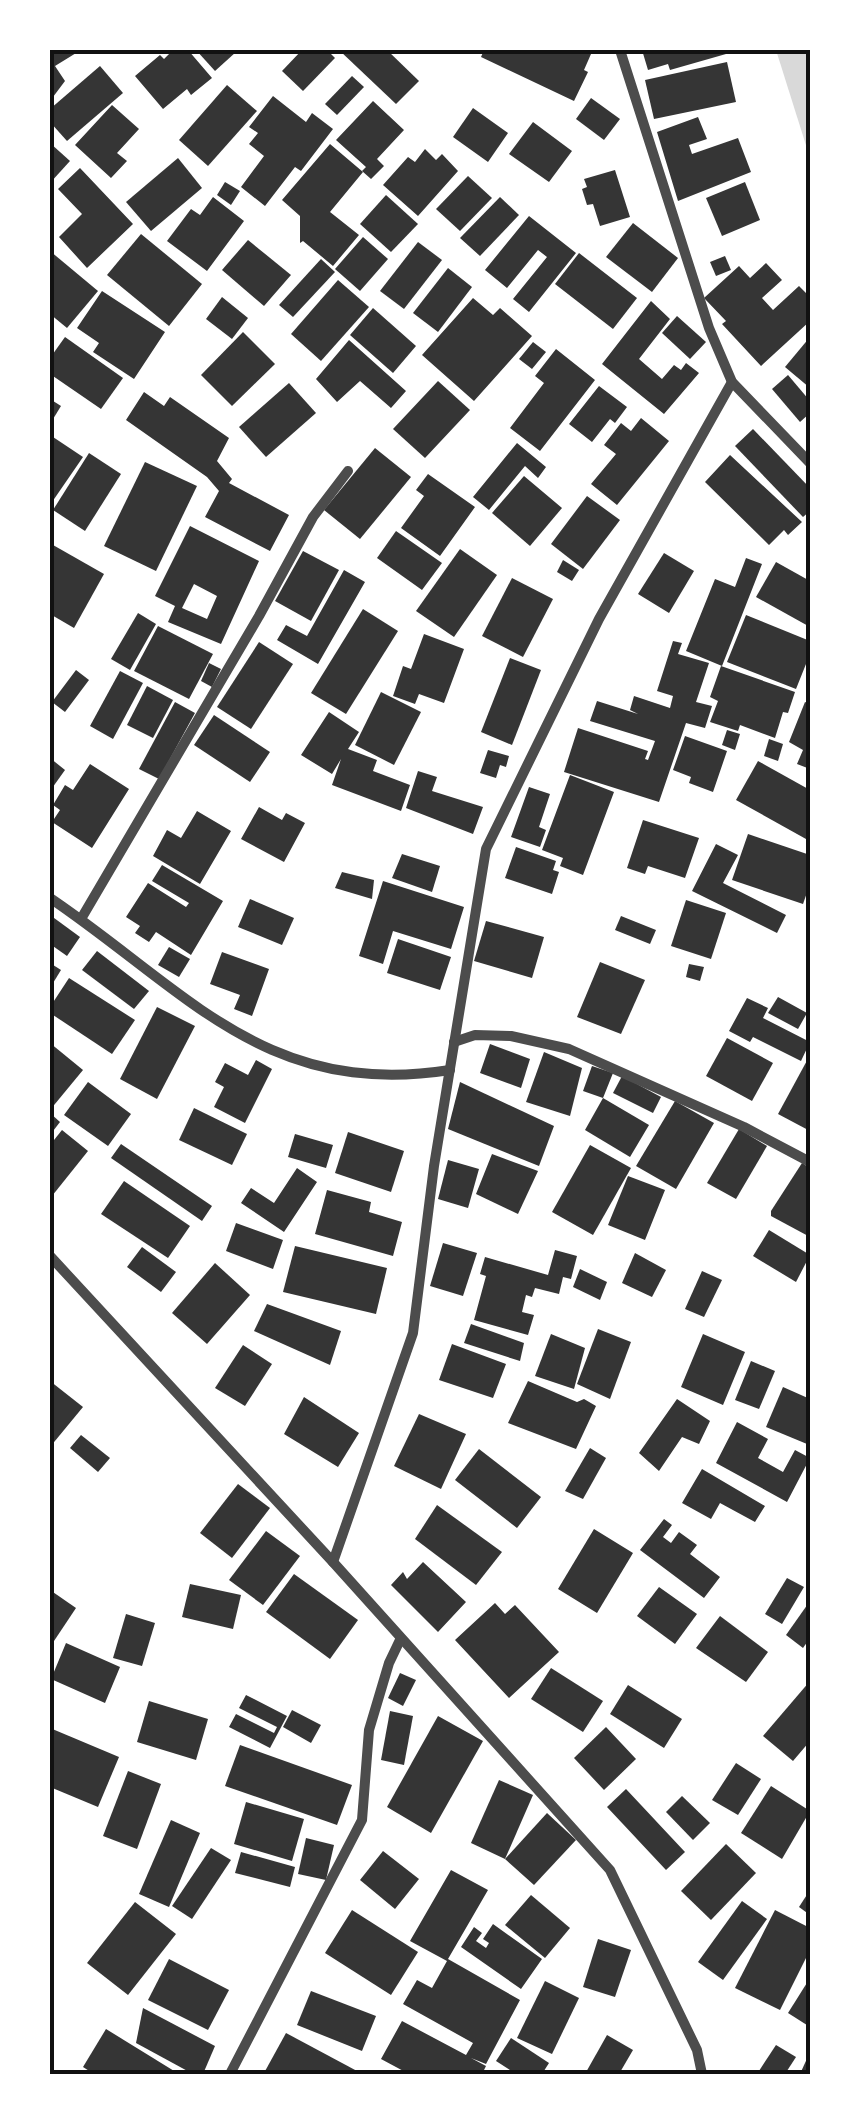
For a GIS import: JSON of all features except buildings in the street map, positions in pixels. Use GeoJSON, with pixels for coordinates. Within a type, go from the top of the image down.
{"type":"FeatureCollection","features":[{"type":"Feature","properties":{"kind":"street"},"geometry":{"type":"LineString","coordinates":[[620,50],[709,328],[732,382],[810,463]]}},
{"type":"Feature","properties":{"kind":"street"},"geometry":{"type":"LineString","coordinates":[[333,1562],[413,1334],[486,849],[599,619],[732,382]]}},
{"type":"Feature","properties":{"kind":"street"},"geometry":{"type":"LineString","coordinates":[[81,919],[312,517],[348,472]]}},
{"type":"Feature","properties":{"kind":"street"},"geometry":{"type":"LineString","coordinates":[[50,898],[234,1033],[322,1069],[410,1076],[450,1070]]}},
{"type":"Feature","properties":{"kind":"street"},"geometry":{"type":"LineString","coordinates":[[454,1042],[475,1035],[511,1036],[569,1049],[744,1126],[810,1162]]}},
{"type":"Feature","properties":{"kind":"street"},"geometry":{"type":"LineString","coordinates":[[50,1256],[610,1870],[697,2050],[702,2074]]}},
{"type":"Feature","properties":{"kind":"street"},"geometry":{"type":"LineString","coordinates":[[230,2074],[362,1820],[369,1730],[389,1662],[400,1640]]}},
{"type":"Feature","properties":{"kind":"shaded area"},"geometry":{"type":"Polygon","coordinates":[[[776,50],[810,50],[810,158],[776,50]]]}}]}
